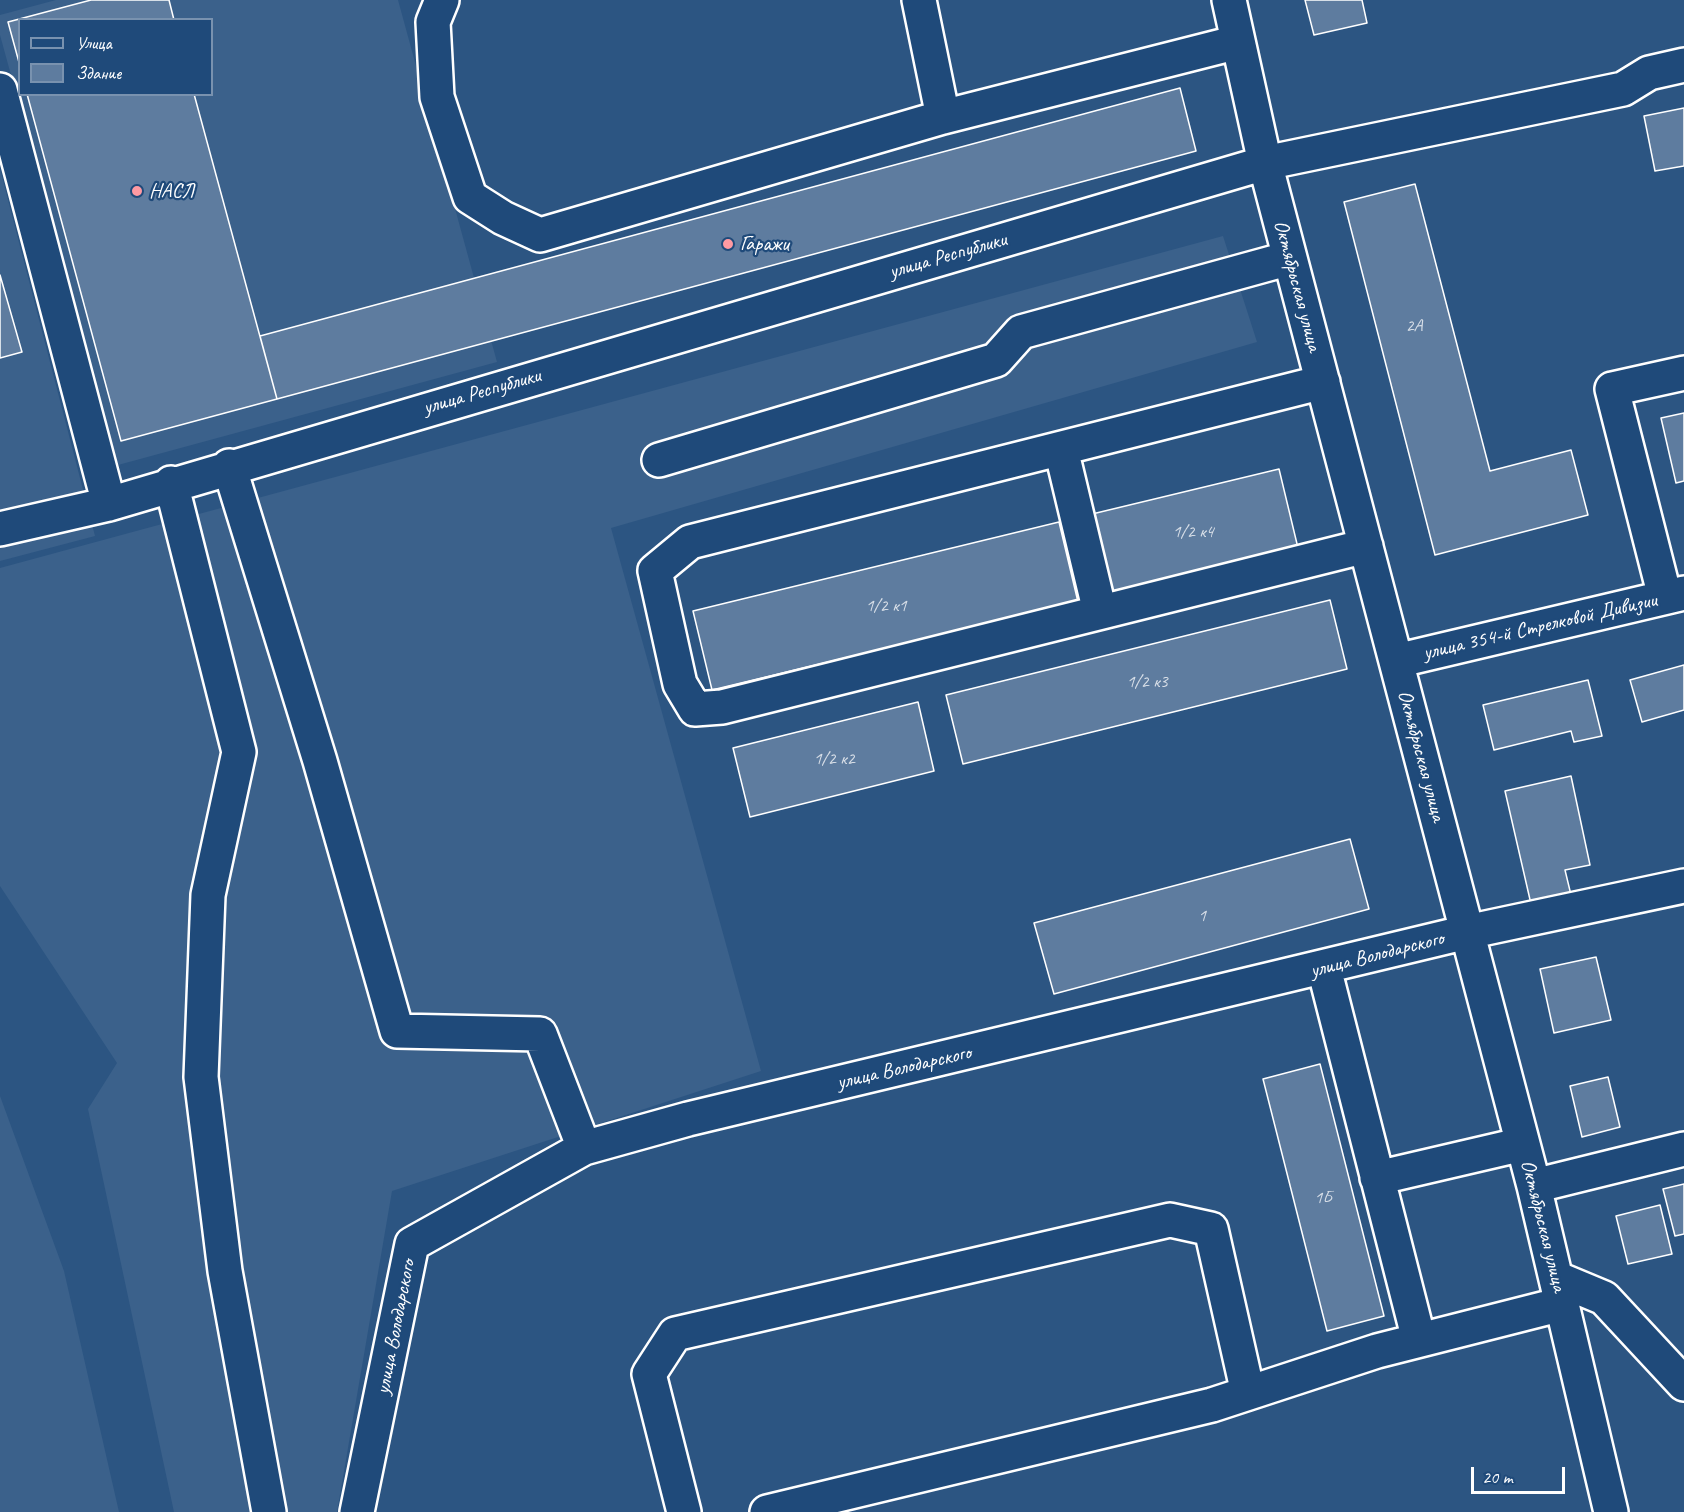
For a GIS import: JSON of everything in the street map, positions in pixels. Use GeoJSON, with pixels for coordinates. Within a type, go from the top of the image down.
{"type":"FeatureCollection","features":[{"type":"Feature","properties":{"kind":"street"},"geometry":{"type":"LineString","coordinates":[[442,0],[433,22],[437,97],[470,197],[503,218],[540,234],[943,117],[1238,42]]}},
{"type":"Feature","properties":{"kind":"street"},"geometry":{"type":"LineString","coordinates":[[920,0],[943,117]]}},
{"type":"Feature","properties":{"kind":"street","name":"Октябрьская улица"},"geometry":{"type":"LineString","coordinates":[[1229,0],[1265,163],[1534,1186],[1611,1512]]}},
{"type":"Feature","properties":{"kind":"street","name":"улица Республики"},"geometry":{"type":"LineString","coordinates":[[0,529],[109,504],[171,483],[1265,163],[1623,89],[1649,73],[1684,65]]}},
{"type":"Feature","properties":{"kind":"street"},"geometry":{"type":"LineString","coordinates":[[0,90],[109,504]]}},
{"type":"Feature","properties":{"kind":"street"},"geometry":{"type":"LineString","coordinates":[[659,460],[996,360],[1021,332],[1290,258]]}},
{"type":"Feature","properties":{"kind":"street"},"geometry":{"type":"LineString","coordinates":[[1675,595],[1612,389],[1684,373]]}},
{"type":"Feature","properties":{"kind":"street"},"geometry":{"type":"LineString","coordinates":[[1323,382],[690,543],[655,571],[680,684],[695,709],[722,707],[1366,546]]}},
{"type":"Feature","properties":{"kind":"street"},"geometry":{"type":"LineString","coordinates":[[1061,448],[1100,612]]}},
{"type":"Feature","properties":{"kind":"street"},"geometry":{"type":"LineString","coordinates":[[229,466],[320,761],[397,1031],[540,1034],[584,1148]]}},
{"type":"Feature","properties":{"kind":"street"},"geometry":{"type":"LineString","coordinates":[[171,483],[239,752],[208,895],[201,1077],[225,1271],[269,1512]]}},
{"type":"Feature","properties":{"kind":"street","name":"улица 354-й Стрелковой Дивизии"},"geometry":{"type":"LineString","coordinates":[[1396,661],[1675,595]]}},
{"type":"Feature","properties":{"kind":"street","name":"улица Володарского"},"geometry":{"type":"LineString","coordinates":[[357,1512],[412,1244],[584,1148],[699,1116],[1467,932],[1684,886]]}},
{"type":"Feature","properties":{"kind":"street"},"geometry":{"type":"LineString","coordinates":[[1324,968],[1419,1341]]}},
{"type":"Feature","properties":{"kind":"street"},"geometry":{"type":"LineString","coordinates":[[1377,1178],[1522,1144]]}},
{"type":"Feature","properties":{"kind":"street"},"geometry":{"type":"LineString","coordinates":[[1534,1186],[1684,1149]]}},
{"type":"Feature","properties":{"kind":"street"},"geometry":{"type":"LineString","coordinates":[[684,1512],[649,1374],[675,1334],[1170,1220],[1211,1229],[1248,1393]]}},
{"type":"Feature","properties":{"kind":"street"},"geometry":{"type":"LineString","coordinates":[[767,1512],[1212,1405],[1377,1351],[1419,1341],[1559,1291],[1604,1298],[1684,1384]]}},
{"type":"Feature","properties":{"kind":"shaded area","name":"НАСЛ"},"geometry":{"type":"Polygon","coordinates":[[[56,0],[398,0],[497,362],[118,465],[0,35],[0,15],[56,0]]]}},
{"type":"Feature","properties":{"kind":"shaded area"},"geometry":{"type":"Polygon","coordinates":[[[0,169],[95,536],[0,561],[0,169]]]}},
{"type":"Feature","properties":{"kind":"shaded area"},"geometry":{"type":"Polygon","coordinates":[[[1223,236],[1257,342],[611,528],[761,1071],[392,1191],[337,1512],[174,1512],[88,1109],[117,1063],[0,886],[0,568],[1223,236]]]}},
{"type":"Feature","properties":{"kind":"shaded area"},"geometry":{"type":"Polygon","coordinates":[[[0,1096],[64,1271],[119,1512],[0,1512],[0,1096]]]}},
{"type":"Feature","properties":{"kind":"building"},"geometry":{"type":"Polygon","coordinates":[[[91,0],[169,0],[174,18],[23,18],[91,0]]]}},
{"type":"Feature","properties":{"kind":"building"},"geometry":{"type":"Polygon","coordinates":[[[1305,0],[1362,0],[1367,23],[1314,35],[1305,0]]]}},
{"type":"Feature","properties":{"kind":"building"},"geometry":{"type":"Polygon","coordinates":[[[18,19],[18,59],[8,22],[18,19]]]}},
{"type":"Feature","properties":{"kind":"building","name":"Гаражи"},"geometry":{"type":"Polygon","coordinates":[[[1180,88],[1196,151],[277,399],[260,336],[1180,88]]]}},
{"type":"Feature","properties":{"kind":"building","name":"НАСЛ"},"geometry":{"type":"Polygon","coordinates":[[[28,96],[195,96],[277,399],[121,441],[28,96]]]}},
{"type":"Feature","properties":{"kind":"building"},"geometry":{"type":"Polygon","coordinates":[[[1684,108],[1684,166],[1655,171],[1644,116],[1684,108]]]}},
{"type":"Feature","properties":{"kind":"building"},"geometry":{"type":"Polygon","coordinates":[[[1415,184],[1490,471],[1571,450],[1588,515],[1435,555],[1344,202],[1415,184]]]}},
{"type":"Feature","properties":{"kind":"building"},"geometry":{"type":"Polygon","coordinates":[[[0,275],[22,352],[0,358],[0,275]]]}},
{"type":"Feature","properties":{"kind":"building"},"geometry":{"type":"Polygon","coordinates":[[[1684,413],[1684,481],[1676,483],[1661,418],[1684,413]]]}},
{"type":"Feature","properties":{"kind":"building"},"geometry":{"type":"Polygon","coordinates":[[[1279,469],[1298,548],[1107,595],[1088,515],[1279,469]]]}},
{"type":"Feature","properties":{"kind":"building"},"geometry":{"type":"Polygon","coordinates":[[[1059,522],[1078,602],[712,690],[693,611],[1059,522]]]}},
{"type":"Feature","properties":{"kind":"building"},"geometry":{"type":"Polygon","coordinates":[[[1330,600],[1347,669],[963,764],[946,695],[1330,600]]]}},
{"type":"Feature","properties":{"kind":"building"},"geometry":{"type":"Polygon","coordinates":[[[1684,665],[1684,710],[1642,722],[1630,680],[1684,665]]]}},
{"type":"Feature","properties":{"kind":"building"},"geometry":{"type":"Polygon","coordinates":[[[1588,680],[1602,736],[1574,742],[1571,731],[1494,750],[1483,705],[1588,680]]]}},
{"type":"Feature","properties":{"kind":"building"},"geometry":{"type":"Polygon","coordinates":[[[918,702],[934,771],[750,817],[733,748],[918,702]]]}},
{"type":"Feature","properties":{"kind":"building"},"geometry":{"type":"Polygon","coordinates":[[[1571,776],[1590,865],[1565,870],[1571,895],[1531,904],[1505,791],[1571,776]]]}},
{"type":"Feature","properties":{"kind":"building"},"geometry":{"type":"Polygon","coordinates":[[[1350,839],[1369,909],[1054,994],[1034,923],[1350,839]]]}},
{"type":"Feature","properties":{"kind":"building"},"geometry":{"type":"Polygon","coordinates":[[[1596,957],[1611,1020],[1554,1033],[1540,969],[1596,957]]]}},
{"type":"Feature","properties":{"kind":"building"},"geometry":{"type":"Polygon","coordinates":[[[1320,1064],[1384,1316],[1327,1331],[1263,1079],[1320,1064]]]}},
{"type":"Feature","properties":{"kind":"building"},"geometry":{"type":"Polygon","coordinates":[[[1608,1077],[1620,1127],[1582,1137],[1570,1086],[1608,1077]]]}},
{"type":"Feature","properties":{"kind":"building"},"geometry":{"type":"Polygon","coordinates":[[[1684,1184],[1684,1234],[1675,1236],[1663,1189],[1684,1184]]]}},
{"type":"Feature","properties":{"kind":"building"},"geometry":{"type":"Polygon","coordinates":[[[1660,1205],[1672,1254],[1628,1264],[1616,1216],[1660,1205]]]}},
{"type":"Feature","properties":{"kind":"place","name":"НАСЛ"},"geometry":{"type":"Point","coordinates":[137,191]}},
{"type":"Feature","properties":{"kind":"place","name":"Гаражи"},"geometry":{"type":"Point","coordinates":[728,244]}}]}
